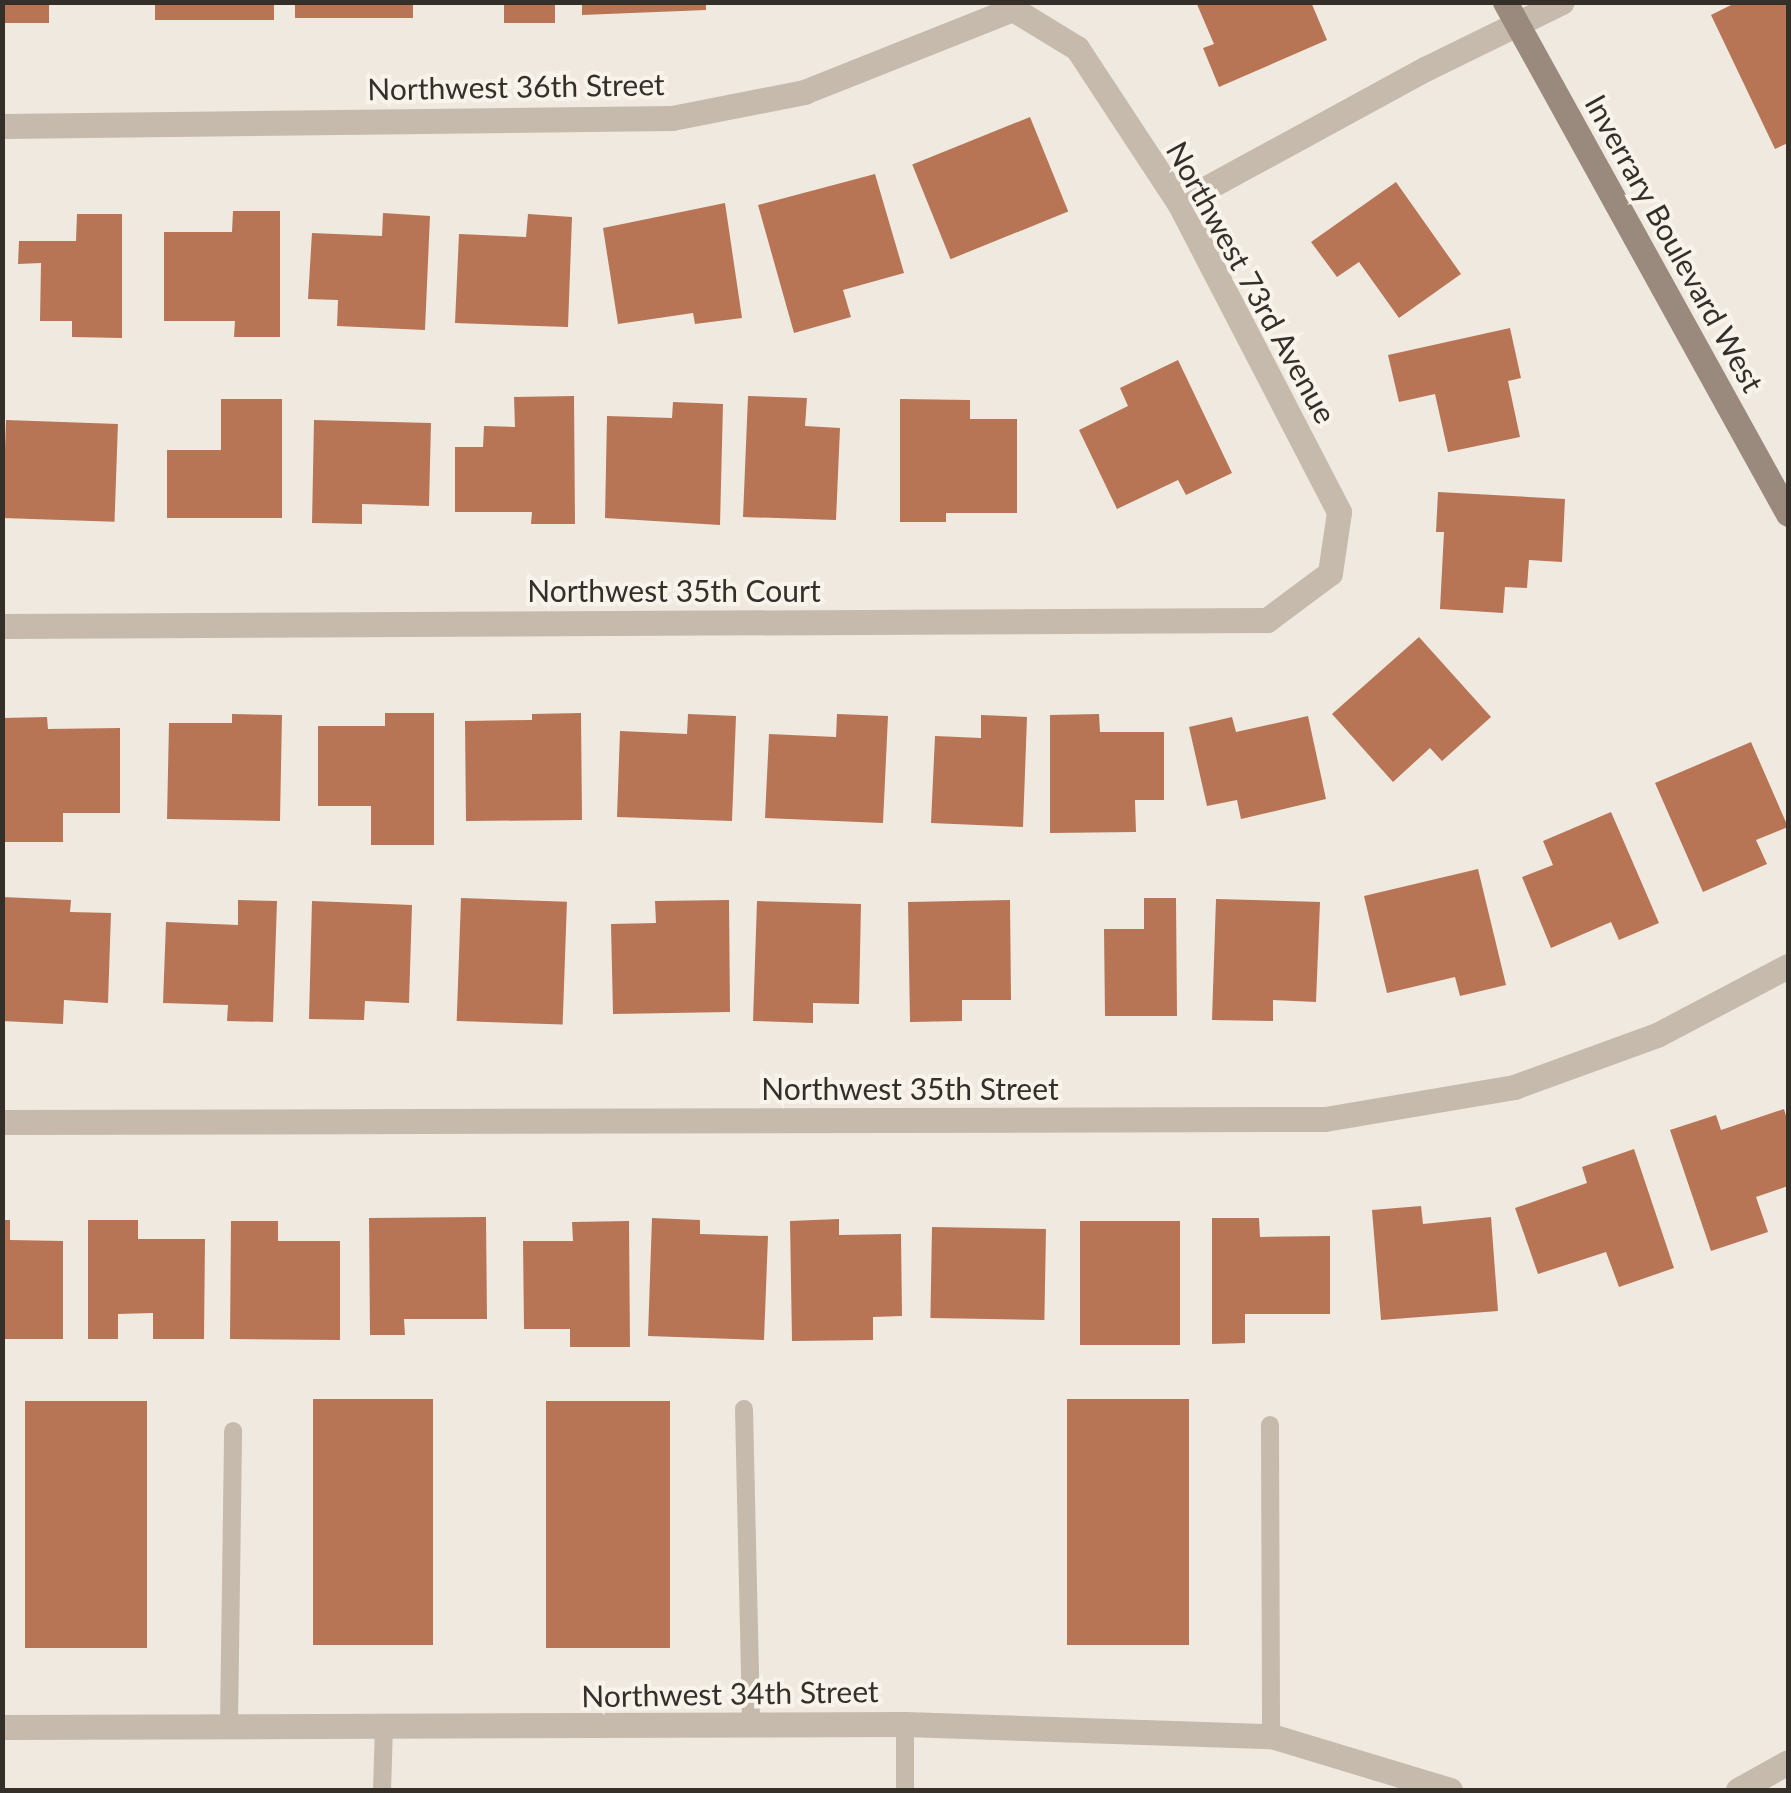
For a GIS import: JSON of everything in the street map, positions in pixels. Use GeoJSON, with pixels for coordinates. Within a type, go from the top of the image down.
{"type":"FeatureCollection","features":[{"type":"Feature","properties":{"kind":"street","name":"Inverrary Boulevard West"},"geometry":{"type":"LineString","coordinates":[[1505,2],[1788,514]]}},
{"type":"Feature","properties":{"kind":"street"},"geometry":{"type":"LineString","coordinates":[[1179,203],[1427,68],[1562,2]]}},
{"type":"Feature","properties":{"kind":"street","name":"Northwest 36th Street"},"geometry":{"type":"LineString","coordinates":[[2,126],[672,118],[804,92],[1012,10]]}},
{"type":"Feature","properties":{"kind":"street","name":"Northwest 73rd Avenue"},"geometry":{"type":"LineString","coordinates":[[1012,10],[1077,48],[1179,203],[1340,512],[1330,572]]}},
{"type":"Feature","properties":{"kind":"street","name":"Northwest 35th Court"},"geometry":{"type":"LineString","coordinates":[[2,626],[1267,620],[1330,572]]}},
{"type":"Feature","properties":{"kind":"street","name":"Northwest 35th Street"},"geometry":{"type":"LineString","coordinates":[[2,1122],[1325,1119],[1514,1087],[1658,1035],[1788,966]]}},
{"type":"Feature","properties":{"kind":"street","name":"Northwest 34th Street"},"geometry":{"type":"LineString","coordinates":[[2,1727],[905,1724],[1271,1736],[1436,1788]]}},
{"type":"Feature","properties":{"kind":"street"},"geometry":{"type":"LineString","coordinates":[[1738,1790],[1788,1762]]}},
{"type":"Feature","properties":{"kind":"lane"},"geometry":{"type":"LineString","coordinates":[[744,1409],[751,1727]]}},
{"type":"Feature","properties":{"kind":"lane"},"geometry":{"type":"LineString","coordinates":[[1270,1425],[1271,1736]]}},
{"type":"Feature","properties":{"kind":"lane"},"geometry":{"type":"LineString","coordinates":[[229,1725],[233,1431]]}},
{"type":"Feature","properties":{"kind":"lane"},"geometry":{"type":"LineString","coordinates":[[905,1724],[905,1790]]}},
{"type":"Feature","properties":{"kind":"lane"},"geometry":{"type":"LineString","coordinates":[[382,1790],[384,1727]]}},
{"type":"Feature","properties":{"kind":"building"},"geometry":{"type":"Polygon","coordinates":[[[2,2],[49,2],[49,23],[2,23],[2,2]]]}},
{"type":"Feature","properties":{"kind":"building"},"geometry":{"type":"Polygon","coordinates":[[[155,2],[274,2],[274,20],[155,20],[155,2]]]}},
{"type":"Feature","properties":{"kind":"building"},"geometry":{"type":"Polygon","coordinates":[[[295,2],[413,2],[413,18],[295,18],[295,2]]]}},
{"type":"Feature","properties":{"kind":"building"},"geometry":{"type":"Polygon","coordinates":[[[504,2],[555,2],[555,23],[504,23],[504,2]]]}},
{"type":"Feature","properties":{"kind":"building"},"geometry":{"type":"Polygon","coordinates":[[[582,2],[706,2],[706,10],[582,15],[582,2]]]}},
{"type":"Feature","properties":{"kind":"building"},"geometry":{"type":"Polygon","coordinates":[[[1196,2],[1311,2],[1327,40],[1219,87],[1203,48],[1214,44],[1196,2]]]}},
{"type":"Feature","properties":{"kind":"building"},"geometry":{"type":"Polygon","coordinates":[[[1737,2],[1788,2],[1788,143],[1775,149],[1711,15],[1737,2]]]}},
{"type":"Feature","properties":{"kind":"building"},"geometry":{"type":"Polygon","coordinates":[[[1030,117],[1068,212],[950,259],[912,165],[1030,117]]]}},
{"type":"Feature","properties":{"kind":"building"},"geometry":{"type":"Polygon","coordinates":[[[875,174],[904,273],[843,290],[851,317],[794,333],[758,205],[875,174]]]}},
{"type":"Feature","properties":{"kind":"building"},"geometry":{"type":"Polygon","coordinates":[[[1396,182],[1461,274],[1399,318],[1359,262],[1337,277],[1311,242],[1396,182]]]}},
{"type":"Feature","properties":{"kind":"building"},"geometry":{"type":"Polygon","coordinates":[[[725,203],[742,318],[695,324],[693,313],[618,324],[603,228],[725,203]]]}},
{"type":"Feature","properties":{"kind":"building"},"geometry":{"type":"Polygon","coordinates":[[[233,211],[280,211],[280,337],[234,337],[235,321],[164,321],[164,232],[232,232],[233,211]]]}},
{"type":"Feature","properties":{"kind":"building"},"geometry":{"type":"Polygon","coordinates":[[[383,213],[430,216],[425,330],[337,326],[338,300],[308,299],[312,233],[382,236],[383,213]]]}},
{"type":"Feature","properties":{"kind":"building"},"geometry":{"type":"Polygon","coordinates":[[[77,214],[122,214],[122,338],[72,337],[72,321],[40,321],[41,263],[18,264],[19,241],[76,241],[77,214]]]}},
{"type":"Feature","properties":{"kind":"building"},"geometry":{"type":"Polygon","coordinates":[[[528,214],[572,217],[568,327],[455,323],[459,234],[526,237],[528,214]]]}},
{"type":"Feature","properties":{"kind":"building"},"geometry":{"type":"Polygon","coordinates":[[[1510,328],[1521,378],[1508,381],[1520,437],[1448,452],[1435,394],[1399,402],[1388,355],[1510,328]]]}},
{"type":"Feature","properties":{"kind":"building"},"geometry":{"type":"Polygon","coordinates":[[[1178,360],[1232,473],[1186,495],[1178,480],[1117,509],[1079,430],[1128,406],[1120,388],[1178,360]]]}},
{"type":"Feature","properties":{"kind":"building"},"geometry":{"type":"Polygon","coordinates":[[[574,396],[575,524],[531,524],[532,512],[455,512],[455,447],[483,447],[484,426],[515,427],[514,397],[574,396]]]}},
{"type":"Feature","properties":{"kind":"building"},"geometry":{"type":"Polygon","coordinates":[[[748,396],[807,398],[805,426],[840,428],[836,520],[743,517],[748,396]]]}},
{"type":"Feature","properties":{"kind":"building"},"geometry":{"type":"Polygon","coordinates":[[[221,399],[282,399],[282,518],[167,518],[167,450],[221,450],[221,399]]]}},
{"type":"Feature","properties":{"kind":"building"},"geometry":{"type":"Polygon","coordinates":[[[900,399],[970,400],[970,419],[1017,419],[1017,513],[946,513],[946,522],[900,522],[900,399]]]}},
{"type":"Feature","properties":{"kind":"building"},"geometry":{"type":"Polygon","coordinates":[[[673,402],[723,404],[720,525],[605,518],[607,416],[672,418],[673,402]]]}},
{"type":"Feature","properties":{"kind":"building"},"geometry":{"type":"Polygon","coordinates":[[[6,420],[118,424],[115,522],[3,518],[6,420]]]}},
{"type":"Feature","properties":{"kind":"building"},"geometry":{"type":"Polygon","coordinates":[[[314,420],[431,423],[429,506],[362,504],[362,524],[312,523],[314,420]]]}},
{"type":"Feature","properties":{"kind":"building"},"geometry":{"type":"Polygon","coordinates":[[[1438,492],[1565,499],[1562,562],[1529,560],[1527,588],[1505,587],[1503,613],[1440,609],[1444,532],[1436,532],[1438,492]]]}},
{"type":"Feature","properties":{"kind":"building"},"geometry":{"type":"Polygon","coordinates":[[[1419,637],[1491,717],[1442,761],[1430,748],[1393,782],[1332,714],[1419,637]]]}},
{"type":"Feature","properties":{"kind":"building"},"geometry":{"type":"Polygon","coordinates":[[[385,713],[434,713],[434,845],[371,845],[371,806],[318,806],[318,726],[385,726],[385,713]]]}},
{"type":"Feature","properties":{"kind":"building"},"geometry":{"type":"Polygon","coordinates":[[[581,713],[582,820],[466,821],[465,721],[532,720],[532,714],[581,713]]]}},
{"type":"Feature","properties":{"kind":"building"},"geometry":{"type":"Polygon","coordinates":[[[232,714],[282,715],[280,821],[167,819],[169,723],[232,723],[232,714]]]}},
{"type":"Feature","properties":{"kind":"building"},"geometry":{"type":"Polygon","coordinates":[[[688,714],[736,716],[732,821],[617,817],[620,731],[687,734],[688,714]]]}},
{"type":"Feature","properties":{"kind":"building"},"geometry":{"type":"Polygon","coordinates":[[[837,714],[888,716],[883,823],[765,818],[769,734],[836,737],[837,714]]]}},
{"type":"Feature","properties":{"kind":"building"},"geometry":{"type":"Polygon","coordinates":[[[1099,714],[1100,732],[1164,732],[1164,800],[1135,800],[1136,832],[1050,833],[1050,715],[1099,714]]]}},
{"type":"Feature","properties":{"kind":"building"},"geometry":{"type":"Polygon","coordinates":[[[981,715],[1027,717],[1023,827],[931,823],[935,736],[981,738],[981,715]]]}},
{"type":"Feature","properties":{"kind":"building"},"geometry":{"type":"Polygon","coordinates":[[[1308,716],[1326,799],[1241,819],[1237,800],[1207,806],[1189,727],[1232,717],[1236,732],[1308,716]]]}},
{"type":"Feature","properties":{"kind":"building"},"geometry":{"type":"Polygon","coordinates":[[[47,717],[48,729],[120,728],[120,813],[63,813],[63,842],[5,842],[3,718],[47,717]]]}},
{"type":"Feature","properties":{"kind":"building"},"geometry":{"type":"Polygon","coordinates":[[[1751,742],[1788,827],[1756,840],[1767,864],[1703,892],[1655,783],[1751,742]]]}},
{"type":"Feature","properties":{"kind":"building"},"geometry":{"type":"Polygon","coordinates":[[[1611,812],[1659,923],[1619,940],[1611,922],[1551,948],[1522,877],[1553,865],[1543,841],[1611,812]]]}},
{"type":"Feature","properties":{"kind":"building"},"geometry":{"type":"Polygon","coordinates":[[[1478,869],[1506,985],[1460,996],[1455,977],[1387,993],[1364,896],[1478,869]]]}},
{"type":"Feature","properties":{"kind":"building"},"geometry":{"type":"Polygon","coordinates":[[[2,897],[71,900],[70,912],[111,913],[108,1003],[64,1000],[63,1024],[2,1021],[2,897]]]}},
{"type":"Feature","properties":{"kind":"building"},"geometry":{"type":"Polygon","coordinates":[[[461,898],[567,902],[563,1025],[457,1021],[461,898]]]}},
{"type":"Feature","properties":{"kind":"building"},"geometry":{"type":"Polygon","coordinates":[[[1144,898],[1176,898],[1177,1016],[1105,1016],[1104,929],[1144,929],[1144,898]]]}},
{"type":"Feature","properties":{"kind":"building"},"geometry":{"type":"Polygon","coordinates":[[[1216,899],[1320,902],[1316,1002],[1273,1000],[1273,1021],[1212,1020],[1216,899]]]}},
{"type":"Feature","properties":{"kind":"building"},"geometry":{"type":"Polygon","coordinates":[[[238,900],[277,901],[273,1022],[227,1021],[228,1005],[163,1003],[166,922],[238,925],[238,900]]]}},
{"type":"Feature","properties":{"kind":"building"},"geometry":{"type":"Polygon","coordinates":[[[729,900],[730,1012],[613,1014],[611,924],[656,923],[655,901],[729,900]]]}},
{"type":"Feature","properties":{"kind":"building"},"geometry":{"type":"Polygon","coordinates":[[[1010,900],[1011,1000],[962,1000],[962,1021],[910,1022],[908,902],[1010,900]]]}},
{"type":"Feature","properties":{"kind":"building"},"geometry":{"type":"Polygon","coordinates":[[[312,901],[412,905],[409,1003],[365,1001],[364,1020],[309,1019],[312,901]]]}},
{"type":"Feature","properties":{"kind":"building"},"geometry":{"type":"Polygon","coordinates":[[[757,901],[861,904],[859,1004],[813,1003],[813,1023],[753,1021],[757,901]]]}},
{"type":"Feature","properties":{"kind":"building"},"geometry":{"type":"Polygon","coordinates":[[[1784,1109],[1788,1123],[1788,1186],[1756,1197],[1768,1232],[1711,1251],[1670,1130],[1716,1115],[1721,1130],[1784,1109]]]}},
{"type":"Feature","properties":{"kind":"building"},"geometry":{"type":"Polygon","coordinates":[[[1634,1149],[1674,1268],[1619,1287],[1606,1252],[1538,1274],[1515,1208],[1587,1183],[1582,1167],[1634,1149]]]}},
{"type":"Feature","properties":{"kind":"building"},"geometry":{"type":"Polygon","coordinates":[[[1421,1206],[1423,1224],[1491,1217],[1498,1311],[1381,1320],[1372,1210],[1421,1206]]]}},
{"type":"Feature","properties":{"kind":"building"},"geometry":{"type":"Polygon","coordinates":[[[486,1217],[487,1319],[404,1319],[405,1335],[370,1335],[369,1218],[486,1217]]]}},
{"type":"Feature","properties":{"kind":"building"},"geometry":{"type":"Polygon","coordinates":[[[652,1218],[700,1220],[700,1234],[768,1236],[764,1340],[648,1336],[652,1218]]]}},
{"type":"Feature","properties":{"kind":"building"},"geometry":{"type":"Polygon","coordinates":[[[1212,1218],[1259,1218],[1260,1237],[1330,1236],[1330,1314],[1245,1314],[1245,1343],[1212,1344],[1212,1218]]]}},
{"type":"Feature","properties":{"kind":"building"},"geometry":{"type":"Polygon","coordinates":[[[839,1219],[839,1235],[901,1234],[902,1316],[873,1317],[873,1340],[792,1341],[790,1221],[839,1219]]]}},
{"type":"Feature","properties":{"kind":"building"},"geometry":{"type":"Polygon","coordinates":[[[2,1220],[10,1220],[10,1240],[63,1241],[63,1339],[2,1339],[2,1220]]]}},
{"type":"Feature","properties":{"kind":"building"},"geometry":{"type":"Polygon","coordinates":[[[88,1220],[138,1220],[138,1239],[205,1239],[204,1339],[153,1339],[153,1313],[118,1314],[118,1339],[88,1339],[88,1220]]]}},
{"type":"Feature","properties":{"kind":"building"},"geometry":{"type":"Polygon","coordinates":[[[231,1221],[278,1221],[278,1241],[340,1241],[340,1340],[230,1339],[231,1221]]]}},
{"type":"Feature","properties":{"kind":"building"},"geometry":{"type":"Polygon","coordinates":[[[629,1221],[630,1347],[570,1347],[570,1329],[524,1329],[523,1241],[573,1241],[572,1222],[629,1221]]]}},
{"type":"Feature","properties":{"kind":"building"},"geometry":{"type":"Polygon","coordinates":[[[1080,1221],[1180,1221],[1180,1345],[1080,1345],[1080,1221]]]}},
{"type":"Feature","properties":{"kind":"building"},"geometry":{"type":"Polygon","coordinates":[[[932,1227],[1046,1229],[1044,1320],[930,1318],[932,1227]]]}},
{"type":"Feature","properties":{"kind":"building"},"geometry":{"type":"Polygon","coordinates":[[[313,1399],[433,1399],[433,1645],[313,1645],[313,1399]]]}},
{"type":"Feature","properties":{"kind":"building"},"geometry":{"type":"Polygon","coordinates":[[[1067,1399],[1189,1399],[1189,1645],[1067,1645],[1067,1399]]]}},
{"type":"Feature","properties":{"kind":"building"},"geometry":{"type":"Polygon","coordinates":[[[25,1401],[147,1401],[147,1648],[25,1648],[25,1401]]]}},
{"type":"Feature","properties":{"kind":"building"},"geometry":{"type":"Polygon","coordinates":[[[546,1401],[670,1401],[670,1648],[546,1648],[546,1401]]]}}]}
